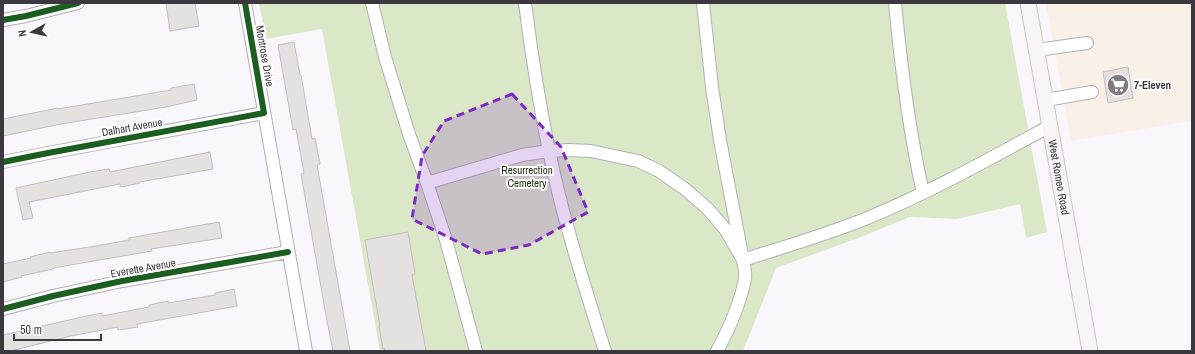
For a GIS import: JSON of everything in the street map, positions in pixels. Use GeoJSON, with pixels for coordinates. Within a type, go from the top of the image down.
{"type":"FeatureCollection","features":[{"type":"Feature","properties":{"kind":"main road","name":"West Romeo Road"},"geometry":{"type":"LineString","coordinates":[[1028,3],[1090,351]]}},
{"type":"Feature","properties":{"kind":"street"},"geometry":{"type":"LineString","coordinates":[[3,20],[78,3]]}},
{"type":"Feature","properties":{"kind":"street","name":"Montrose Drive"},"geometry":{"type":"LineString","coordinates":[[245,3],[306,351]]}},
{"type":"Feature","properties":{"kind":"street"},"geometry":{"type":"LineString","coordinates":[[372,3],[385,57],[402,112],[428,183],[446,240],[476,351]]}},
{"type":"Feature","properties":{"kind":"street"},"geometry":{"type":"LineString","coordinates":[[525,3],[535,76],[558,192],[577,261],[605,351]]}},
{"type":"Feature","properties":{"kind":"street"},"geometry":{"type":"LineString","coordinates":[[703,3],[712,87],[720,140],[744,260],[745,277],[734,315],[717,351]]}},
{"type":"Feature","properties":{"kind":"street"},"geometry":{"type":"LineString","coordinates":[[895,3],[905,96],[913,148],[923,193]]}},
{"type":"Feature","properties":{"kind":"street"},"geometry":{"type":"LineString","coordinates":[[1037,50],[1087,43]]}},
{"type":"Feature","properties":{"kind":"street"},"geometry":{"type":"LineString","coordinates":[[1046,100],[1092,92]]}},
{"type":"Feature","properties":{"kind":"street","name":"Dalhart Avenue"},"geometry":{"type":"LineString","coordinates":[[3,162],[48,152],[264,113]]}},
{"type":"Feature","properties":{"kind":"street"},"geometry":{"type":"LineString","coordinates":[[744,260],[864,219],[957,177],[1050,126]]}},
{"type":"Feature","properties":{"kind":"street"},"geometry":{"type":"LineString","coordinates":[[428,183],[522,155],[549,151],[591,151],[638,161],[659,171],[685,189],[708,209],[725,229],[744,260]]}},
{"type":"Feature","properties":{"kind":"street","name":"Everette Avenue"},"geometry":{"type":"LineString","coordinates":[[3,309],[53,296],[122,282],[288,252]]}},
{"type":"Feature","properties":{"kind":"highlighted area"},"geometry":{"type":"Polygon","coordinates":[[[512,94],[561,147],[588,212],[529,245],[482,254],[412,219],[422,156],[444,121],[512,94]]]}},
{"type":"Feature","properties":{"kind":"shaded area"},"geometry":{"type":"Polygon","coordinates":[[[1046,3],[1192,3],[1192,121],[1071,141],[1046,3]]]}},
{"type":"Feature","properties":{"kind":"green space","name":"Resurrection Cemetery"},"geometry":{"type":"Polygon","coordinates":[[[259,3],[1005,3],[1047,232],[1026,238],[1020,204],[957,219],[910,217],[861,237],[776,268],[743,351],[380,351],[322,29],[266,39],[259,3]]]}},
{"type":"Feature","properties":{"kind":"building"},"geometry":{"type":"Polygon","coordinates":[[[166,3],[195,3],[199,26],[170,31],[166,3]]]}},
{"type":"Feature","properties":{"kind":"building"},"geometry":{"type":"Polygon","coordinates":[[[294,42],[312,139],[315,138],[320,164],[317,165],[350,351],[333,351],[327,321],[301,174],[304,173],[296,129],[293,130],[278,45],[294,42]]]}},
{"type":"Feature","properties":{"kind":"building","name":"7-Eleven"},"geometry":{"type":"Polygon","coordinates":[[[1128,67],[1133,98],[1108,103],[1103,72],[1128,67]]]}},
{"type":"Feature","properties":{"kind":"building"},"geometry":{"type":"Polygon","coordinates":[[[194,84],[197,100],[166,107],[61,124],[3,136],[3,119],[58,108],[171,90],[171,88],[194,84]]]}},
{"type":"Feature","properties":{"kind":"building"},"geometry":{"type":"Polygon","coordinates":[[[210,152],[213,169],[140,182],[121,187],[120,184],[29,202],[33,218],[23,220],[16,188],[90,172],[109,169],[110,172],[210,152]]]}},
{"type":"Feature","properties":{"kind":"building"},"geometry":{"type":"Polygon","coordinates":[[[219,222],[222,238],[151,249],[152,251],[53,268],[3,282],[3,264],[50,252],[96,246],[129,240],[129,238],[219,222]]]}},
{"type":"Feature","properties":{"kind":"building"},"geometry":{"type":"Polygon","coordinates":[[[408,232],[415,274],[412,275],[426,351],[385,351],[384,348],[383,349],[365,240],[408,232]]]}},
{"type":"Feature","properties":{"kind":"building"},"geometry":{"type":"Polygon","coordinates":[[[234,289],[237,306],[137,324],[138,327],[118,330],[118,327],[71,336],[11,351],[3,351],[3,335],[102,313],[102,316],[149,307],[149,305],[168,301],[168,303],[215,295],[215,293],[234,289]]]}},
{"type":"Feature","properties":{"kind":"cycle path"},"geometry":{"type":"LineString","coordinates":[[3,20],[78,3]]}},
{"type":"Feature","properties":{"kind":"cycle path"},"geometry":{"type":"LineString","coordinates":[[3,162],[264,113],[245,3]]}},
{"type":"Feature","properties":{"kind":"cycle path"},"geometry":{"type":"LineString","coordinates":[[3,309],[53,296],[122,281],[288,252]]}},
{"type":"Feature","properties":{"kind":"place","name":"7-Eleven"},"geometry":{"type":"Point","coordinates":[1118,85]}}]}
